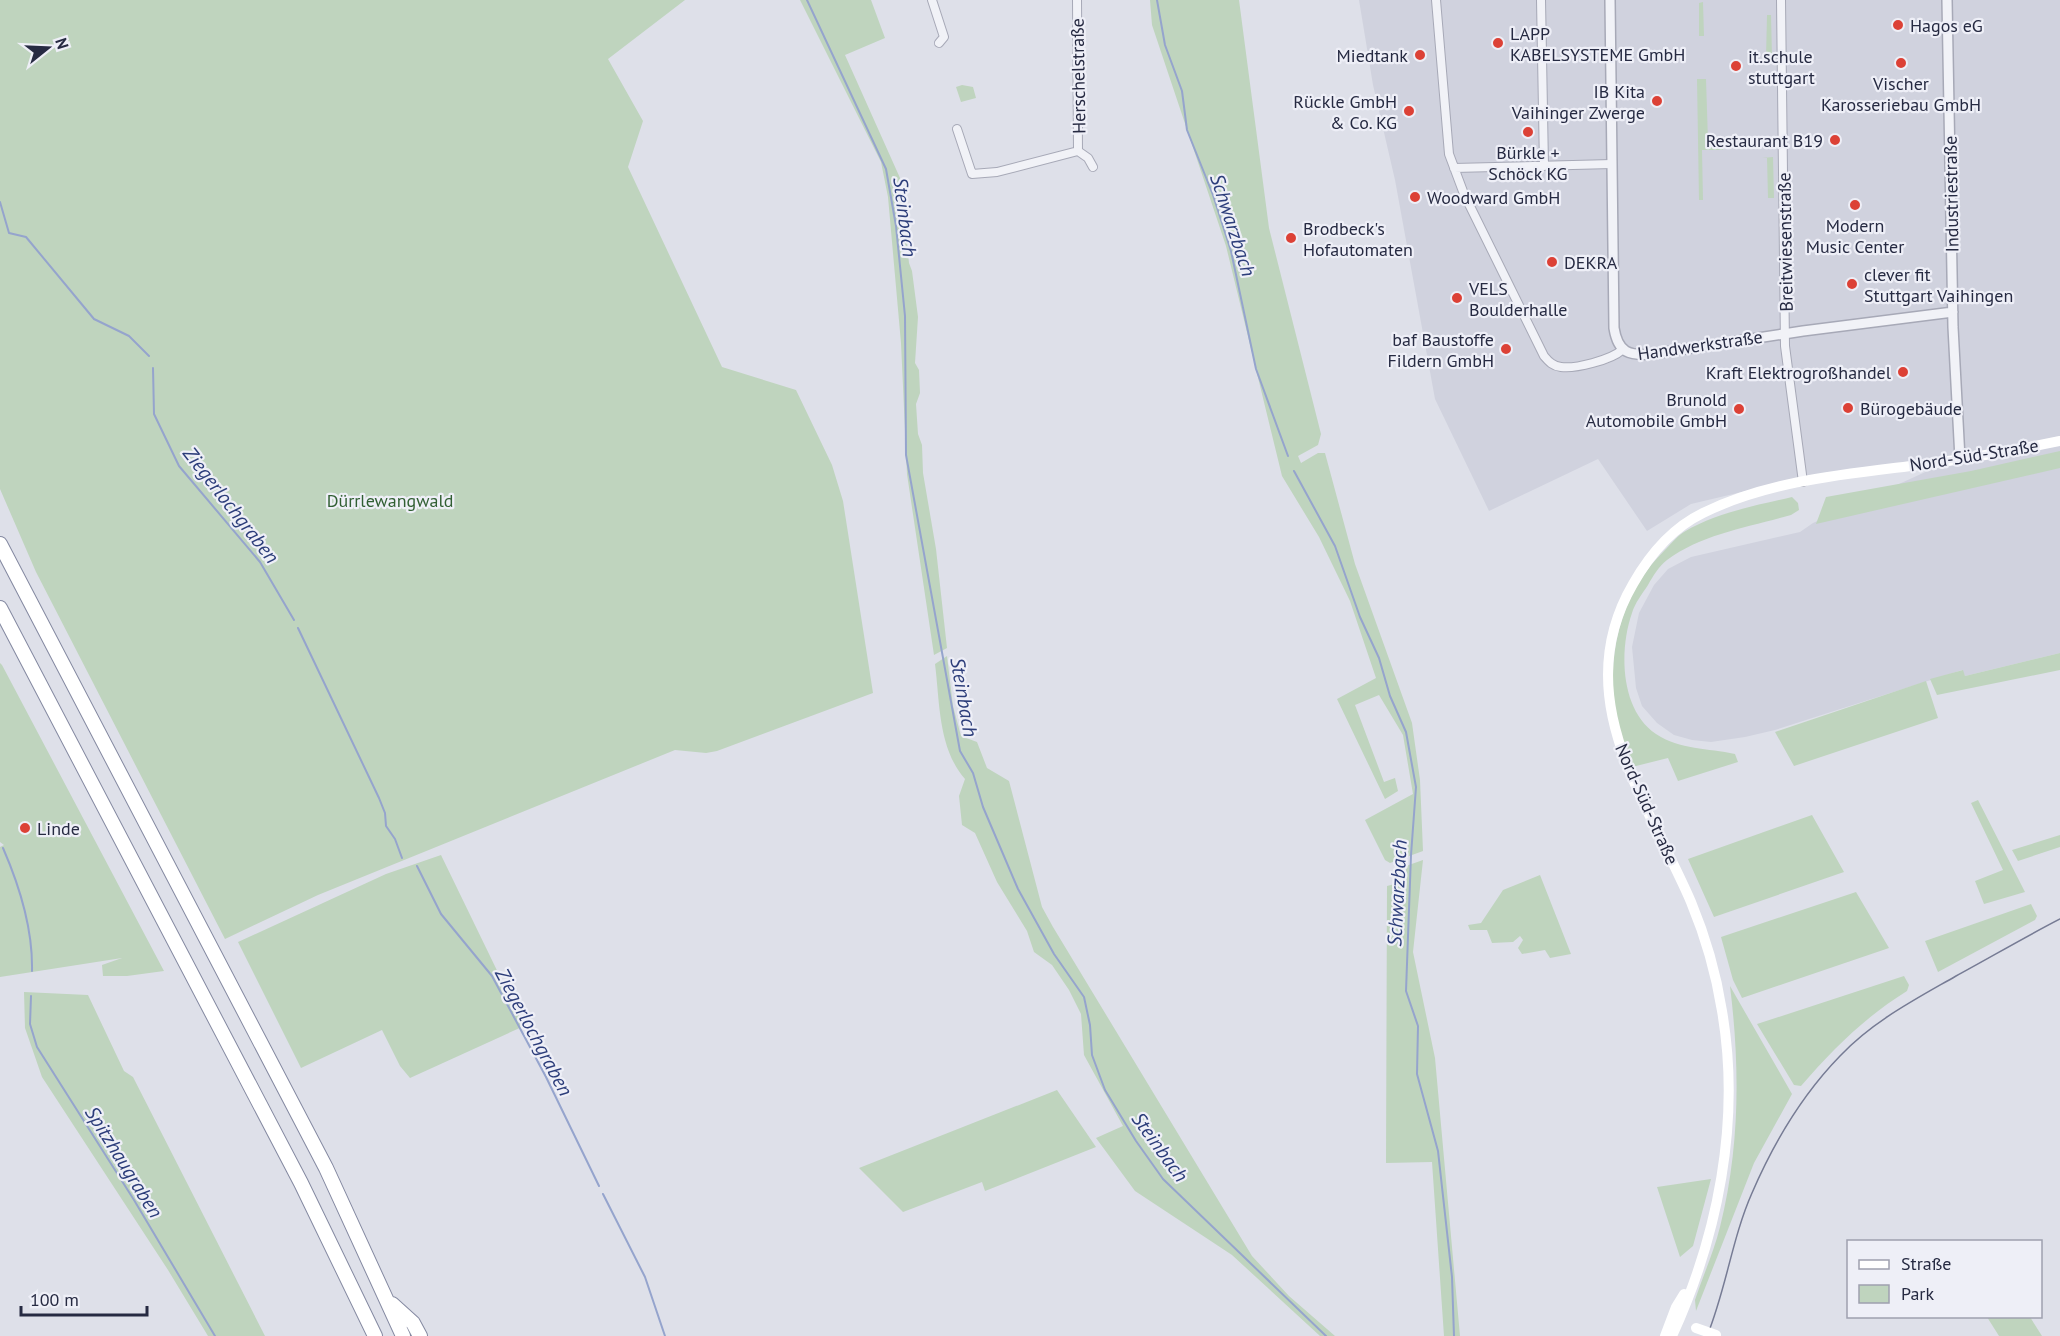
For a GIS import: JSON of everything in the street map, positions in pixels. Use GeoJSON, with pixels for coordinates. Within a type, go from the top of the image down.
{"type":"FeatureCollection","features":[{"type":"Feature","properties":{"kind":"highway"},"geometry":{"type":"LineString","coordinates":[[0,544],[326,1168],[403,1336]]}},
{"type":"Feature","properties":{"kind":"highway"},"geometry":{"type":"LineString","coordinates":[[0,608],[292,1166],[375,1336]]}},
{"type":"Feature","properties":{"kind":"highway"},"geometry":{"type":"LineString","coordinates":[[388,1300],[413,1323],[420,1336]]}},
{"type":"Feature","properties":{"kind":"main road","name":"Nord-Süd-Straße"},"geometry":{"type":"LineString","coordinates":[[1672,1336],[1694,1279],[1713,1216],[1724,1163],[1728,1121],[1727,1048],[1717,982],[1707,946],[1690,901],[1632,780],[1614,729],[1608,687],[1611,643],[1616,623],[1630,588],[1650,557],[1672,534],[1688,522],[1741,497],[1803,482],[1960,459],[2060,441]]}},
{"type":"Feature","properties":{"kind":"main road"},"geometry":{"type":"LineString","coordinates":[[1665,1336],[1676,1307],[1694,1279]]}},
{"type":"Feature","properties":{"kind":"main road"},"geometry":{"type":"LineString","coordinates":[[1678,1322],[1716,1336]]}},
{"type":"Feature","properties":{"kind":"street"},"geometry":{"type":"LineString","coordinates":[[932,0],[944,38],[939,43]]}},
{"type":"Feature","properties":{"kind":"street","name":"Herschelstraße"},"geometry":{"type":"LineString","coordinates":[[1077,0],[1078,152]]}},
{"type":"Feature","properties":{"kind":"street","name":"Handwerkstraße"},"geometry":{"type":"LineString","coordinates":[[1436,0],[1449,154],[1540,347],[1550,363],[1563,368],[1610,358],[1622,350],[1633,356],[1653,354],[1953,312]]}},
{"type":"Feature","properties":{"kind":"street"},"geometry":{"type":"LineString","coordinates":[[1541,0],[1544,166]]}},
{"type":"Feature","properties":{"kind":"street"},"geometry":{"type":"LineString","coordinates":[[1610,0],[1614,328],[1617,342],[1622,350]]}},
{"type":"Feature","properties":{"kind":"street","name":"Breitwiesenstraße"},"geometry":{"type":"LineString","coordinates":[[1781,0],[1787,378],[1803,482]]}},
{"type":"Feature","properties":{"kind":"street","name":"Industriestraße"},"geometry":{"type":"LineString","coordinates":[[1947,0],[1953,312],[1960,459]]}},
{"type":"Feature","properties":{"kind":"street","name":"Herschelstraße"},"geometry":{"type":"LineString","coordinates":[[957,129],[972,174],[997,172],[1078,152],[1088,158],[1093,167]]}},
{"type":"Feature","properties":{"kind":"street"},"geometry":{"type":"LineString","coordinates":[[1454,168],[1612,164]]}},
{"type":"Feature","properties":{"kind":"shaded area"},"geometry":{"type":"Polygon","coordinates":[[[1359,0],[2060,0],[2060,653],[1965,676],[1962,670],[1775,730],[1745,737],[1711,742],[1692,740],[1674,735],[1657,723],[1642,706],[1636,688],[1632,647],[1639,613],[1654,585],[1668,569],[1691,557],[1800,532],[1813,523],[1954,459],[1746,491],[1691,504],[1647,531],[1598,459],[1489,511],[1435,399],[1395,180],[1373,85],[1359,0]]]}},
{"type":"Feature","properties":{"kind":"green space","name":"Dürrlewangwald"},"geometry":{"type":"Polygon","coordinates":[[[0,0],[685,0],[608,59],[643,121],[628,167],[722,367],[796,390],[832,465],[843,501],[873,693],[717,751],[706,753],[675,750],[318,895],[225,939],[36,572],[0,489],[0,0]]]}},
{"type":"Feature","properties":{"kind":"green space"},"geometry":{"type":"Polygon","coordinates":[[[800,0],[871,0],[885,38],[845,55],[900,178],[909,263],[918,317],[915,363],[919,370],[920,393],[916,404],[918,434],[922,445],[923,473],[936,549],[947,648],[934,655],[907,474],[901,343],[888,197],[881,162],[800,0]]]}},
{"type":"Feature","properties":{"kind":"green space"},"geometry":{"type":"Polygon","coordinates":[[[1150,0],[1239,0],[1269,228],[1321,434],[1318,445],[1298,456],[1301,463],[1318,453],[1325,453],[1355,564],[1412,723],[1420,780],[1423,851],[1390,863],[1385,860],[1365,820],[1413,794],[1403,735],[1379,695],[1355,705],[1384,782],[1395,778],[1398,791],[1385,799],[1337,699],[1376,678],[1350,601],[1319,537],[1282,476],[1226,246],[1152,25],[1150,0]]]}},
{"type":"Feature","properties":{"kind":"green space"},"geometry":{"type":"Polygon","coordinates":[[[1703,2],[1704,36],[1699,36],[1699,3],[1703,2]]]}},
{"type":"Feature","properties":{"kind":"green space"},"geometry":{"type":"Polygon","coordinates":[[[1767,15],[1771,15],[1772,57],[1766,58],[1767,15]]]}},
{"type":"Feature","properties":{"kind":"green space"},"geometry":{"type":"Polygon","coordinates":[[[1697,79],[1706,79],[1708,141],[1723,141],[1723,150],[1702,150],[1703,200],[1699,200],[1697,79]]]}},
{"type":"Feature","properties":{"kind":"green space"},"geometry":{"type":"Polygon","coordinates":[[[962,85],[973,87],[976,98],[961,102],[956,87],[962,85]]]}},
{"type":"Feature","properties":{"kind":"green space"},"geometry":{"type":"Polygon","coordinates":[[[1773,157],[1774,198],[1768,198],[1767,158],[1762,158],[1773,157]]]}},
{"type":"Feature","properties":{"kind":"green space"},"geometry":{"type":"Polygon","coordinates":[[[2060,451],[2060,468],[1816,524],[1826,497],[1971,471],[2060,451]]]}},
{"type":"Feature","properties":{"kind":"green space"},"geometry":{"type":"Polygon","coordinates":[[[1792,497],[1798,503],[1799,510],[1791,515],[1711,538],[1667,560],[1656,571],[1637,602],[1628,628],[1624,661],[1626,678],[1635,710],[1644,723],[1665,739],[1684,746],[1735,754],[1738,762],[1678,781],[1668,758],[1632,767],[1617,725],[1613,673],[1619,629],[1636,587],[1649,568],[1684,532],[1710,519],[1792,497]]]}},
{"type":"Feature","properties":{"kind":"green space"},"geometry":{"type":"Polygon","coordinates":[[[2060,653],[2060,670],[1937,695],[1930,679],[1963,670],[1965,676],[2060,653]]]}},
{"type":"Feature","properties":{"kind":"green space"},"geometry":{"type":"Polygon","coordinates":[[[947,656],[953,706],[961,736],[977,742],[987,768],[1009,781],[1042,907],[1053,927],[1252,1256],[1289,1296],[1335,1336],[1320,1336],[1232,1255],[1135,1191],[1096,1138],[1123,1126],[1084,1055],[1081,1014],[1069,990],[1052,965],[1034,952],[1027,931],[997,882],[975,833],[962,825],[959,796],[965,779],[956,767],[945,739],[935,664],[947,656]]]}},
{"type":"Feature","properties":{"kind":"green space"},"geometry":{"type":"Polygon","coordinates":[[[0,663],[164,971],[127,976],[103,976],[102,965],[122,958],[0,977],[0,847],[4,845],[0,842],[0,663]]]}},
{"type":"Feature","properties":{"kind":"green space"},"geometry":{"type":"Polygon","coordinates":[[[1926,681],[1938,718],[1794,766],[1775,732],[1926,681]]]}},
{"type":"Feature","properties":{"kind":"green space"},"geometry":{"type":"Polygon","coordinates":[[[1978,800],[2025,892],[1984,904],[1975,881],[2003,870],[1971,803],[1978,800]]]}},
{"type":"Feature","properties":{"kind":"green space"},"geometry":{"type":"Polygon","coordinates":[[[1812,815],[1844,872],[1714,917],[1688,859],[1812,815]]]}},
{"type":"Feature","properties":{"kind":"green space"},"geometry":{"type":"Polygon","coordinates":[[[2060,835],[2060,847],[2018,861],[2012,850],[2060,835]]]}},
{"type":"Feature","properties":{"kind":"green space"},"geometry":{"type":"Polygon","coordinates":[[[441,855],[524,1026],[410,1078],[400,1066],[382,1030],[301,1068],[238,942],[386,874],[441,855]]]}},
{"type":"Feature","properties":{"kind":"green space"},"geometry":{"type":"Polygon","coordinates":[[[1423,860],[1413,952],[1435,1058],[1460,1336],[1444,1336],[1432,1162],[1386,1163],[1387,886],[1406,881],[1406,866],[1423,860]]]}},
{"type":"Feature","properties":{"kind":"green space"},"geometry":{"type":"Polygon","coordinates":[[[1540,875],[1571,954],[1550,958],[1545,950],[1522,954],[1518,948],[1523,940],[1520,936],[1513,942],[1492,943],[1487,930],[1470,930],[1468,925],[1481,923],[1503,890],[1540,875]]]}},
{"type":"Feature","properties":{"kind":"green space"},"geometry":{"type":"Polygon","coordinates":[[[1856,892],[1889,948],[1742,998],[1733,980],[1721,937],[1856,892]]]}},
{"type":"Feature","properties":{"kind":"green space"},"geometry":{"type":"Polygon","coordinates":[[[2031,904],[2037,916],[2035,920],[1938,972],[1925,941],[2031,904]]]}},
{"type":"Feature","properties":{"kind":"green space"},"geometry":{"type":"Polygon","coordinates":[[[1904,976],[1909,985],[1907,991],[1850,1034],[1801,1086],[1794,1085],[1757,1024],[1904,976]]]}},
{"type":"Feature","properties":{"kind":"green space"},"geometry":{"type":"Polygon","coordinates":[[[1730,986],[1792,1094],[1754,1163],[1696,1311],[1695,1300],[1712,1254],[1727,1197],[1735,1137],[1737,1077],[1730,986]]]}},
{"type":"Feature","properties":{"kind":"green space"},"geometry":{"type":"Polygon","coordinates":[[[24,992],[88,995],[124,1071],[133,1077],[265,1336],[208,1336],[168,1270],[42,1077],[25,1028],[24,992]]]}},
{"type":"Feature","properties":{"kind":"green space"},"geometry":{"type":"Polygon","coordinates":[[[1057,1090],[1096,1147],[985,1191],[982,1182],[903,1212],[859,1168],[1057,1090]]]}},
{"type":"Feature","properties":{"kind":"green space"},"geometry":{"type":"Polygon","coordinates":[[[1711,1179],[1693,1246],[1680,1257],[1657,1187],[1711,1179]]]}},
{"type":"Feature","properties":{"kind":"green space"},"geometry":{"type":"Polygon","coordinates":[[[1988,1318],[2031,1318],[2042,1336],[1999,1336],[1988,1318]]]}},
{"type":"Feature","properties":{"kind":"waterway","name":"Steinbach"},"geometry":{"type":"LineString","coordinates":[[807,0],[886,169],[896,226],[905,316],[906,455],[960,751],[973,773],[983,807],[1018,889],[1054,954],[1084,997],[1090,1025],[1092,1055],[1105,1090],[1136,1141],[1163,1179],[1326,1336]]}},
{"type":"Feature","properties":{"kind":"waterway","name":"Schwarzbach"},"geometry":{"type":"LineString","coordinates":[[1157,0],[1165,45],[1182,91],[1187,130],[1213,195],[1231,251],[1256,369],[1288,456]]}},
{"type":"Feature","properties":{"kind":"waterway","name":"Ziegerlochgraben"},"geometry":{"type":"LineString","coordinates":[[0,202],[9,233],[26,237],[94,319],[129,336],[149,356]]}},
{"type":"Feature","properties":{"kind":"waterway","name":"Ziegerlochgraben"},"geometry":{"type":"LineString","coordinates":[[153,368],[154,414],[179,466],[260,562],[294,620]]}},
{"type":"Feature","properties":{"kind":"waterway","name":"Schwarzbach"},"geometry":{"type":"LineString","coordinates":[[1294,471],[1335,546],[1360,617],[1379,658],[1390,696],[1406,732],[1416,787],[1406,991],[1418,1026],[1417,1074],[1438,1151],[1452,1277],[1454,1336]]}},
{"type":"Feature","properties":{"kind":"waterway","name":"Ziegerlochgraben"},"geometry":{"type":"LineString","coordinates":[[298,628],[379,798],[385,813],[386,826],[395,839],[402,858]]}},
{"type":"Feature","properties":{"kind":"waterway","name":"Spitzhaugraben"},"geometry":{"type":"LineString","coordinates":[[3,848],[15,878],[28,923],[32,971]]}},
{"type":"Feature","properties":{"kind":"waterway","name":"Ziegerlochgraben"},"geometry":{"type":"LineString","coordinates":[[417,866],[441,914],[492,976],[546,1077],[599,1186]]}},
{"type":"Feature","properties":{"kind":"waterway","name":"Spitzhaugraben"},"geometry":{"type":"LineString","coordinates":[[31,996],[30,1024],[37,1047],[134,1200],[215,1336]]}},
{"type":"Feature","properties":{"kind":"waterway","name":"Ziegerlochgraben"},"geometry":{"type":"LineString","coordinates":[[603,1194],[645,1277],[665,1336]]}},
{"type":"Feature","properties":{"kind":"tram line"},"geometry":{"type":"LineString","coordinates":[[1707,1336],[1739,1228],[1752,1193],[1790,1120],[1826,1071],[1853,1043],[1895,1012],[2060,919]]}},
{"type":"Feature","properties":{"kind":"place","name":"Hagos eG"},"geometry":{"type":"Point","coordinates":[1898,25]}},
{"type":"Feature","properties":{"kind":"place","name":"LAPP KABELSYSTEME GmbH"},"geometry":{"type":"Point","coordinates":[1498,43]}},
{"type":"Feature","properties":{"kind":"place","name":"Miedtank"},"geometry":{"type":"Point","coordinates":[1420,55]}},
{"type":"Feature","properties":{"kind":"place","name":"Vischer Karosseriebau GmbH"},"geometry":{"type":"Point","coordinates":[1901,63]}},
{"type":"Feature","properties":{"kind":"place","name":"it.schule stuttgart"},"geometry":{"type":"Point","coordinates":[1736,66]}},
{"type":"Feature","properties":{"kind":"place","name":"IB Kita Vaihinger Zwerge"},"geometry":{"type":"Point","coordinates":[1657,101]}},
{"type":"Feature","properties":{"kind":"place","name":"Rückle GmbH & Co. KG"},"geometry":{"type":"Point","coordinates":[1409,111]}},
{"type":"Feature","properties":{"kind":"place","name":"Bürkle + Schöck KG"},"geometry":{"type":"Point","coordinates":[1528,132]}},
{"type":"Feature","properties":{"kind":"place","name":"Restaurant B19"},"geometry":{"type":"Point","coordinates":[1835,140]}},
{"type":"Feature","properties":{"kind":"place","name":"Woodward GmbH"},"geometry":{"type":"Point","coordinates":[1415,197]}},
{"type":"Feature","properties":{"kind":"place","name":"Modern Music Center"},"geometry":{"type":"Point","coordinates":[1855,205]}},
{"type":"Feature","properties":{"kind":"place","name":"Brodbeck's Hofautomaten"},"geometry":{"type":"Point","coordinates":[1291,238]}},
{"type":"Feature","properties":{"kind":"place","name":"DEKRA"},"geometry":{"type":"Point","coordinates":[1552,262]}},
{"type":"Feature","properties":{"kind":"place","name":"clever fit Stuttgart Vaihingen"},"geometry":{"type":"Point","coordinates":[1852,284]}},
{"type":"Feature","properties":{"kind":"place","name":"VELS Boulderhalle"},"geometry":{"type":"Point","coordinates":[1457,298]}},
{"type":"Feature","properties":{"kind":"place","name":"baf Baustoffe Fildern GmbH"},"geometry":{"type":"Point","coordinates":[1506,349]}},
{"type":"Feature","properties":{"kind":"place","name":"Kraft Elektrogroßhandel"},"geometry":{"type":"Point","coordinates":[1903,372]}},
{"type":"Feature","properties":{"kind":"place","name":"Bürogebäude"},"geometry":{"type":"Point","coordinates":[1848,408]}},
{"type":"Feature","properties":{"kind":"place","name":"Brunold Automobile GmbH"},"geometry":{"type":"Point","coordinates":[1739,409]}},
{"type":"Feature","properties":{"kind":"place","name":"Linde"},"geometry":{"type":"Point","coordinates":[25,828]}}]}
